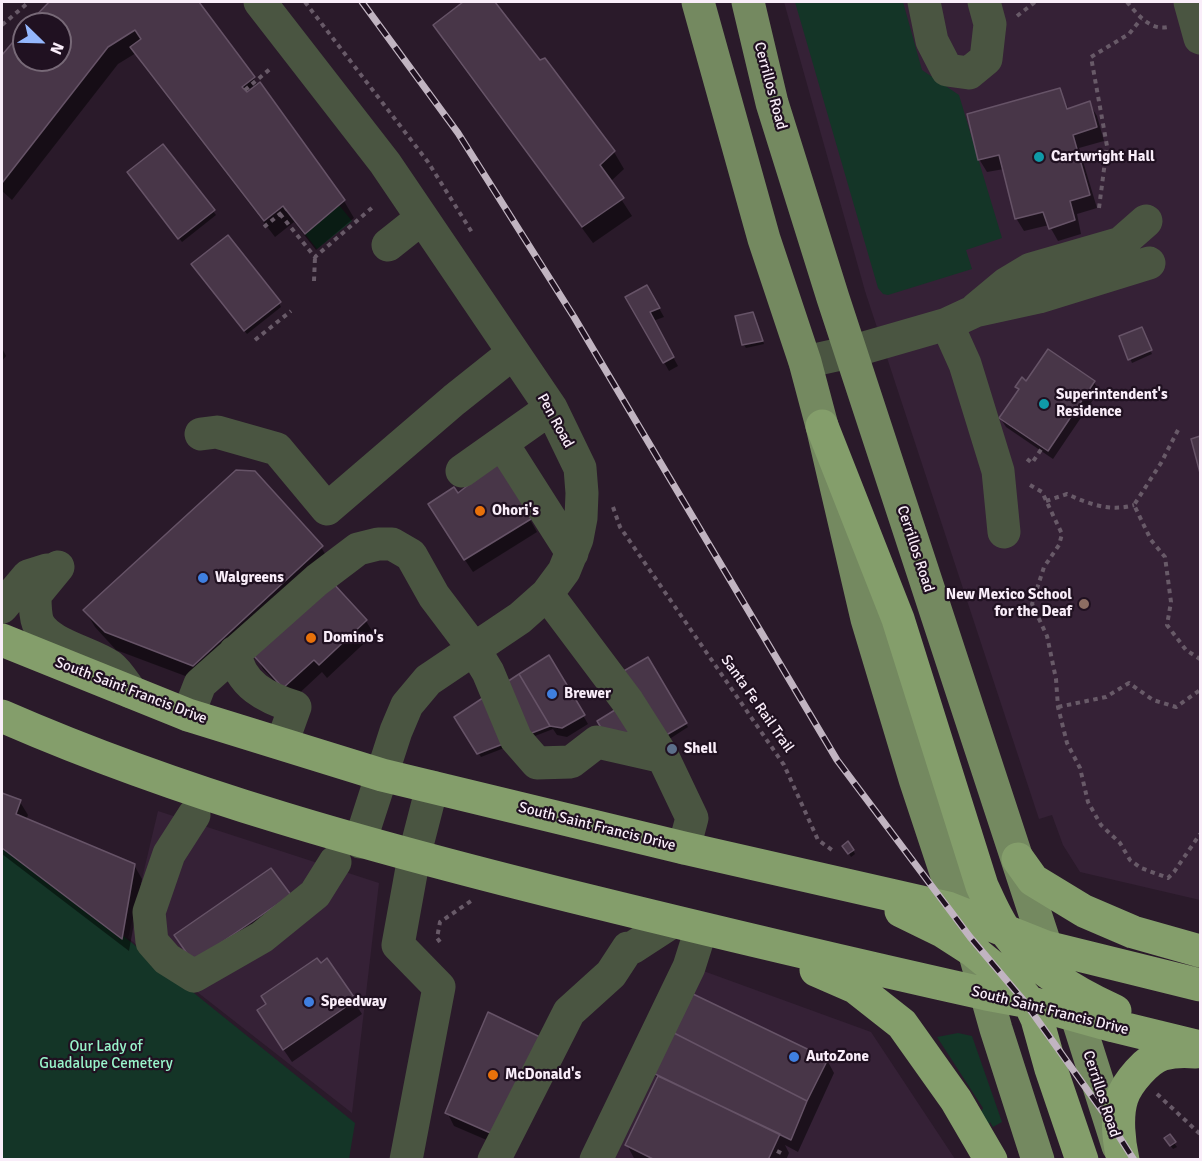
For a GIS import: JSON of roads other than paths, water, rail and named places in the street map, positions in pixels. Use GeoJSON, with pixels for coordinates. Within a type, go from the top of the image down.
{"type":"FeatureCollection","features":[{"type":"Feature","properties":{"kind":"highway"},"geometry":{"type":"LineString","coordinates":[[822,426],[898,619],[982,886],[1004,930],[1016,944],[1061,981],[1089,999],[1194,1047]]}},
{"type":"Feature","properties":{"kind":"highway","name":"South Saint Francis Drive"},"geometry":{"type":"LineString","coordinates":[[2,640],[188,715],[382,776],[959,912],[1046,947],[1200,985]]}},
{"type":"Feature","properties":{"kind":"highway","name":"South Saint Francis Drive"},"geometry":{"type":"LineString","coordinates":[[2,716],[55,740],[195,791],[347,852],[414,857],[687,925],[1029,1002],[1194,1047]]}},
{"type":"Feature","properties":{"kind":"highway"},"geometry":{"type":"LineString","coordinates":[[1018,859],[1033,880],[1084,911],[1133,932],[1200,951]]}},
{"type":"Feature","properties":{"kind":"highway"},"geometry":{"type":"LineString","coordinates":[[843,885],[944,932],[972,950],[1015,986],[1029,1002],[1083,1160]]}},
{"type":"Feature","properties":{"kind":"highway"},"geometry":{"type":"LineString","coordinates":[[687,925],[824,973],[855,987],[885,1008],[902,1024],[956,1100],[991,1160]]}},
{"type":"Feature","properties":{"kind":"highway"},"geometry":{"type":"LineString","coordinates":[[1122,1160],[1118,1135],[1122,1098],[1137,1073],[1161,1055],[1194,1047]]}},
{"type":"Feature","properties":{"kind":"main road"},"geometry":{"type":"LineString","coordinates":[[698,2],[761,228],[805,362],[867,619],[915,779],[959,912],[970,937],[972,950],[1038,1160]]}},
{"type":"Feature","properties":{"kind":"main road","name":"Cerrillos Road"},"geometry":{"type":"LineString","coordinates":[[748,2],[772,103],[850,352],[1046,947],[1076,1014],[1122,1160]]}},
{"type":"Feature","properties":{"kind":"street","name":"Pen Road"},"geometry":{"type":"LineString","coordinates":[[194,814],[168,854],[149,912],[152,942],[167,959],[194,976],[262,937],[315,894],[347,852],[382,776],[407,705],[428,680],[520,618],[547,594],[564,571],[572,553],[581,518],[580,468],[551,408],[385,163],[260,2]]}},
{"type":"Feature","properties":{"kind":"street"},"geometry":{"type":"LineString","coordinates":[[924,2],[932,41],[947,70],[969,73],[986,59],[990,24],[984,2]]}},
{"type":"Feature","properties":{"kind":"street"},"geometry":{"type":"LineString","coordinates":[[388,245],[422,219]]}},
{"type":"Feature","properties":{"kind":"street"},"geometry":{"type":"LineString","coordinates":[[961,317],[1031,269],[1121,243],[1146,222]]}},
{"type":"Feature","properties":{"kind":"street"},"geometry":{"type":"LineString","coordinates":[[805,362],[850,352],[961,317],[1040,297],[1149,263]]}},
{"type":"Feature","properties":{"kind":"street"},"geometry":{"type":"LineString","coordinates":[[961,317],[966,364],[998,471],[1004,532]]}},
{"type":"Feature","properties":{"kind":"street"},"geometry":{"type":"LineString","coordinates":[[201,434],[217,432],[277,449],[327,508],[513,353]]}},
{"type":"Feature","properties":{"kind":"street"},"geometry":{"type":"LineString","coordinates":[[462,471],[551,408]]}},
{"type":"Feature","properties":{"kind":"street"},"geometry":{"type":"LineString","coordinates":[[502,443],[572,553]]}},
{"type":"Feature","properties":{"kind":"street"},"geometry":{"type":"LineString","coordinates":[[188,715],[200,684],[317,580],[358,549],[378,544],[392,544],[411,555],[434,596],[474,649],[488,672],[516,739],[537,763],[571,762],[597,742],[663,757]]}},
{"type":"Feature","properties":{"kind":"street"},"geometry":{"type":"LineString","coordinates":[[2,607],[28,576],[58,567],[34,595],[37,621],[43,632],[91,655],[112,668],[131,692]]}},
{"type":"Feature","properties":{"kind":"street"},"geometry":{"type":"LineString","coordinates":[[547,594],[628,702],[663,757],[692,818],[684,848]]}},
{"type":"Feature","properties":{"kind":"street"},"geometry":{"type":"LineString","coordinates":[[235,652],[237,666],[250,684],[271,699],[295,707],[282,743]]}},
{"type":"Feature","properties":{"kind":"street"},"geometry":{"type":"LineString","coordinates":[[410,1151],[439,987],[398,945],[414,857],[432,788]]}},
{"type":"Feature","properties":{"kind":"street"},"geometry":{"type":"LineString","coordinates":[[494,1160],[569,1012],[611,974],[628,948],[687,925],[689,967],[596,1160]]}},
{"type":"Feature","properties":{"kind":"railway"},"geometry":{"type":"LineString","coordinates":[[362,2],[458,133],[574,317],[837,760],[970,937],[1024,1001],[1108,1119],[1134,1160]]}},
{"type":"Feature","properties":{"kind":"place","name":"Cartwright Hall"},"geometry":{"type":"Point","coordinates":[1039,157]}},
{"type":"Feature","properties":{"kind":"place","name":"Superintendent's Residence"},"geometry":{"type":"Point","coordinates":[1044,404]}},
{"type":"Feature","properties":{"kind":"place","name":"Ohori's"},"geometry":{"type":"Point","coordinates":[480,511]}},
{"type":"Feature","properties":{"kind":"place","name":"Walgreens"},"geometry":{"type":"Point","coordinates":[203,578]}},
{"type":"Feature","properties":{"kind":"place","name":"New Mexico School for the Deaf"},"geometry":{"type":"Point","coordinates":[1084,604]}},
{"type":"Feature","properties":{"kind":"place","name":"Domino's"},"geometry":{"type":"Point","coordinates":[311,638]}},
{"type":"Feature","properties":{"kind":"place","name":"Brewer"},"geometry":{"type":"Point","coordinates":[552,694]}},
{"type":"Feature","properties":{"kind":"place","name":"Shell"},"geometry":{"type":"Point","coordinates":[672,749]}},
{"type":"Feature","properties":{"kind":"place","name":"Speedway"},"geometry":{"type":"Point","coordinates":[309,1002]}},
{"type":"Feature","properties":{"kind":"place","name":"AutoZone"},"geometry":{"type":"Point","coordinates":[794,1057]}},
{"type":"Feature","properties":{"kind":"place","name":"McDonald's"},"geometry":{"type":"Point","coordinates":[493,1075]}},
{"type":"Feature","properties":{"kind":"park label","name":"Our Lady of Guadalupe Cemetery"},"geometry":{"type":"Point","coordinates":[106,1056]}}]}
